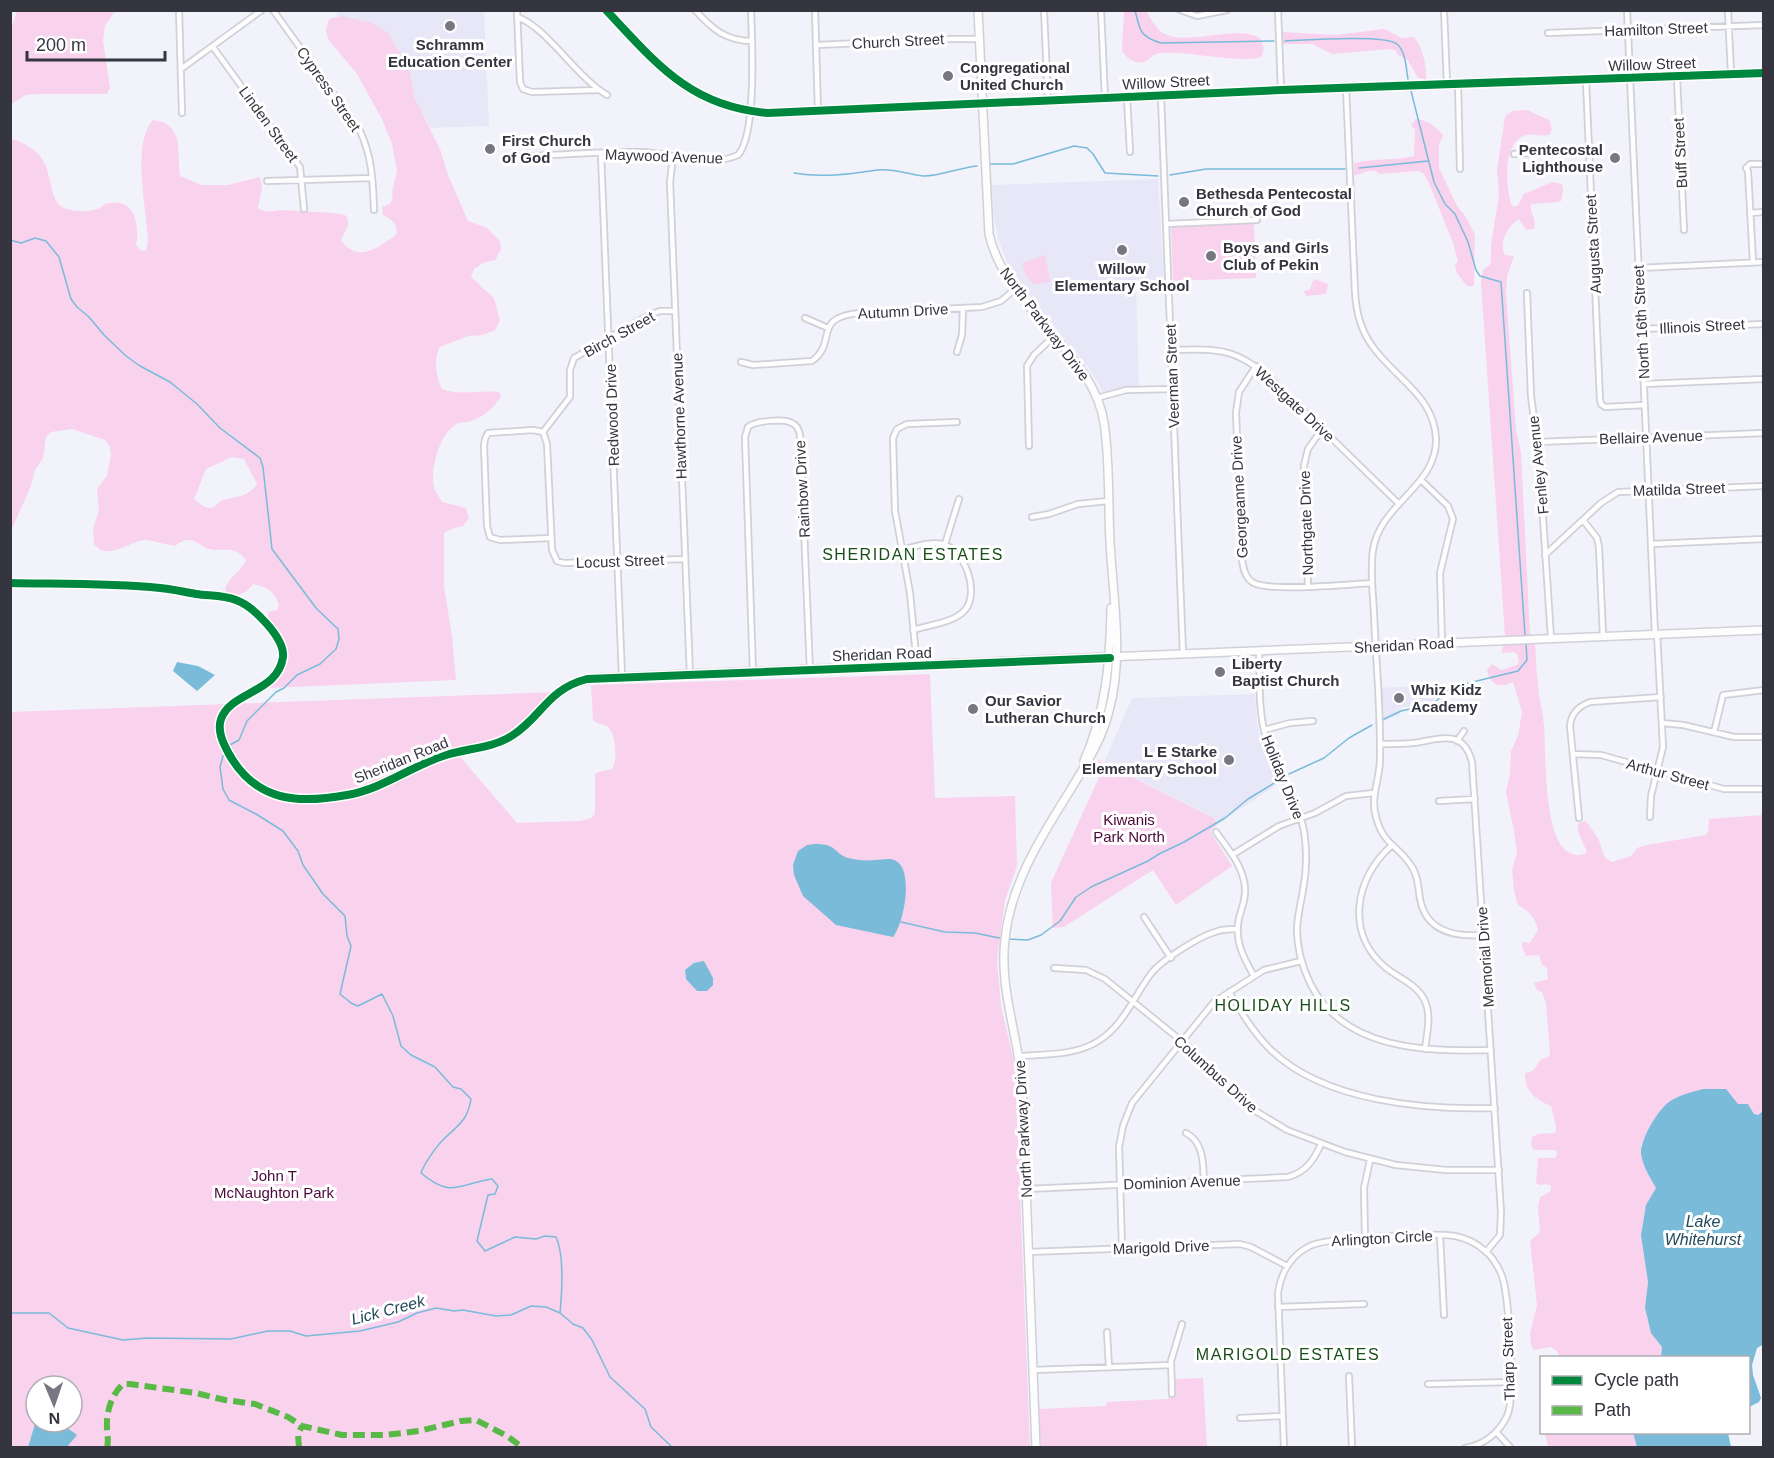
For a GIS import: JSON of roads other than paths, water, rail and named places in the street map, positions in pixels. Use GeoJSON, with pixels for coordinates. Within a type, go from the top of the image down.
{"type":"FeatureCollection","features":[{"type":"Feature","properties":{"kind":"street"},"geometry":{"type":"LineString","coordinates":[[179,10],[183,112]]}},
{"type":"Feature","properties":{"kind":"street"},"geometry":{"type":"LineString","coordinates":[[181,69],[262,10]]}},
{"type":"Feature","properties":{"kind":"street","name":"Cypress Street"},"geometry":{"type":"LineString","coordinates":[[273,10],[357,125],[366,146],[372,178],[374,210]]}},
{"type":"Feature","properties":{"kind":"street"},"geometry":{"type":"LineString","coordinates":[[517,10],[520,82],[523,89],[532,92],[598,90]]}},
{"type":"Feature","properties":{"kind":"street","name":"Willow Street"},"geometry":{"type":"LineString","coordinates":[[606,10],[673,78],[705,97],[750,111],[768,113],[1281,90],[1764,73]]}},
{"type":"Feature","properties":{"kind":"street"},"geometry":{"type":"LineString","coordinates":[[695,10],[721,34],[738,40],[752,41]]}},
{"type":"Feature","properties":{"kind":"street","name":"Maywood Avenue"},"geometry":{"type":"LineString","coordinates":[[515,157],[642,152],[701,159],[736,156],[744,147],[753,82],[751,10]]}},
{"type":"Feature","properties":{"kind":"street"},"geometry":{"type":"LineString","coordinates":[[816,10],[818,111]]}},
{"type":"Feature","properties":{"kind":"street","name":"North Parkway Drive"},"geometry":{"type":"LineString","coordinates":[[978,10],[989,234],[997,260],[1015,289],[1084,375],[1097,398],[1106,434],[1114,642],[1112,676],[1098,725],[1070,790],[1023,871],[1012,901],[1005,937],[1005,988],[1019,1056],[1022,1084],[1036,1448]]}},
{"type":"Feature","properties":{"kind":"street"},"geometry":{"type":"LineString","coordinates":[[1044,10],[1048,101]]}},
{"type":"Feature","properties":{"kind":"street"},"geometry":{"type":"LineString","coordinates":[[1101,10],[1105,99]]}},
{"type":"Feature","properties":{"kind":"street"},"geometry":{"type":"LineString","coordinates":[[1180,10],[1190,15],[1200,16],[1227,10]]}},
{"type":"Feature","properties":{"kind":"street"},"geometry":{"type":"LineString","coordinates":[[1278,10],[1281,90]]}},
{"type":"Feature","properties":{"kind":"street"},"geometry":{"type":"LineString","coordinates":[[1444,10],[1447,84]]}},
{"type":"Feature","properties":{"kind":"street","name":"North 16th Street"},"geometry":{"type":"LineString","coordinates":[[1627,10],[1648,491],[1663,754],[1651,796],[1650,817]]}},
{"type":"Feature","properties":{"kind":"street"},"geometry":{"type":"LineString","coordinates":[[1728,10],[1731,74]]}},
{"type":"Feature","properties":{"kind":"street"},"geometry":{"type":"LineString","coordinates":[[518,17],[534,26],[598,90],[607,95]]}},
{"type":"Feature","properties":{"kind":"street","name":"Hamilton Street"},"geometry":{"type":"LineString","coordinates":[[1548,33],[1764,25]]}},
{"type":"Feature","properties":{"kind":"street","name":"Church Street"},"geometry":{"type":"LineString","coordinates":[[817,45],[979,39]]}},
{"type":"Feature","properties":{"kind":"street","name":"Linden Street"},"geometry":{"type":"LineString","coordinates":[[213,47],[298,162],[302,170],[304,209]]}},
{"type":"Feature","properties":{"kind":"street","name":"Buff Street"},"geometry":{"type":"LineString","coordinates":[[1677,77],[1684,230]]}},
{"type":"Feature","properties":{"kind":"street","name":"Augusta Street"},"geometry":{"type":"LineString","coordinates":[[1586,81],[1600,400],[1602,406],[1645,405]]}},
{"type":"Feature","properties":{"kind":"street"},"geometry":{"type":"LineString","coordinates":[[1458,83],[1460,169]]}},
{"type":"Feature","properties":{"kind":"street"},"geometry":{"type":"LineString","coordinates":[[1346,88],[1356,305],[1360,323],[1373,348],[1420,397],[1432,416],[1436,450],[1430,467],[1421,480],[1384,521],[1372,556],[1380,744],[1380,768],[1374,793],[1376,817],[1380,830],[1391,846],[1412,867],[1421,904],[1432,922],[1453,934],[1484,935]]}},
{"type":"Feature","properties":{"kind":"street","name":"Veerman Street"},"geometry":{"type":"LineString","coordinates":[[1161,97],[1183,655]]}},
{"type":"Feature","properties":{"kind":"street"},"geometry":{"type":"LineString","coordinates":[[1127,98],[1130,152]]}},
{"type":"Feature","properties":{"kind":"street"},"geometry":{"type":"LineString","coordinates":[[1514,154],[1589,151]]}},
{"type":"Feature","properties":{"kind":"street","name":"Redwood Drive"},"geometry":{"type":"LineString","coordinates":[[601,154],[622,677]]}},
{"type":"Feature","properties":{"kind":"street","name":"Hawthorne Avenue"},"geometry":{"type":"LineString","coordinates":[[673,156],[669,182],[690,675]]}},
{"type":"Feature","properties":{"kind":"street"},"geometry":{"type":"LineString","coordinates":[[1753,262],[1746,168],[1750,164],[1764,164]]}},
{"type":"Feature","properties":{"kind":"street"},"geometry":{"type":"LineString","coordinates":[[267,181],[372,178]]}},
{"type":"Feature","properties":{"kind":"street"},"geometry":{"type":"LineString","coordinates":[[1750,213],[1764,212]]}},
{"type":"Feature","properties":{"kind":"street"},"geometry":{"type":"LineString","coordinates":[[1166,224],[1257,220]]}},
{"type":"Feature","properties":{"kind":"street"},"geometry":{"type":"LineString","coordinates":[[1639,268],[1764,262]]}},
{"type":"Feature","properties":{"kind":"street","name":"Autumn Drive"},"geometry":{"type":"LineString","coordinates":[[828,328],[838,317],[848,314],[994,305],[1015,289]]}},
{"type":"Feature","properties":{"kind":"street","name":"Fenley Avenue"},"geometry":{"type":"LineString","coordinates":[[1527,293],[1532,402],[1538,442],[1551,638]]}},
{"type":"Feature","properties":{"kind":"street"},"geometry":{"type":"LineString","coordinates":[[957,352],[962,335],[963,308]]}},
{"type":"Feature","properties":{"kind":"street","name":"Birch Street"},"geometry":{"type":"LineString","coordinates":[[543,432],[570,397],[573,360],[649,315],[660,311],[675,311]]}},
{"type":"Feature","properties":{"kind":"street"},"geometry":{"type":"LineString","coordinates":[[741,362],[753,365],[812,361],[821,351],[828,328],[805,318]]}},
{"type":"Feature","properties":{"kind":"street","name":"Illinois Street"},"geometry":{"type":"LineString","coordinates":[[1641,329],[1764,324]]}},
{"type":"Feature","properties":{"kind":"street"},"geometry":{"type":"LineString","coordinates":[[1029,446],[1027,366],[1034,355],[1053,337]]}},
{"type":"Feature","properties":{"kind":"street","name":"Westgate Drive"},"geometry":{"type":"LineString","coordinates":[[1172,350],[1219,350],[1239,356],[1256,366],[1398,504]]}},
{"type":"Feature","properties":{"kind":"street","name":"Georgeanne Drive"},"geometry":{"type":"LineString","coordinates":[[1251,581],[1244,570],[1242,559],[1236,413],[1239,392],[1256,366]]}},
{"type":"Feature","properties":{"kind":"street"},"geometry":{"type":"LineString","coordinates":[[1644,384],[1764,379]]}},
{"type":"Feature","properties":{"kind":"street"},"geometry":{"type":"LineString","coordinates":[[1097,398],[1126,390],[1173,389]]}},
{"type":"Feature","properties":{"kind":"street","name":"Rainbow Drive"},"geometry":{"type":"LineString","coordinates":[[753,673],[745,436],[748,427],[758,422],[791,422],[798,428],[800,435],[810,670]]}},
{"type":"Feature","properties":{"kind":"street"},"geometry":{"type":"LineString","coordinates":[[917,666],[910,593],[894,505],[894,434],[899,427],[907,424],[957,422]]}},
{"type":"Feature","properties":{"kind":"street","name":"Northgate Drive"},"geometry":{"type":"LineString","coordinates":[[1308,586],[1304,465],[1308,449],[1322,429]]}},
{"type":"Feature","properties":{"kind":"street"},"geometry":{"type":"LineString","coordinates":[[533,430],[543,432],[547,440],[551,538],[496,540],[490,537],[484,446],[488,433],[533,430]]}},
{"type":"Feature","properties":{"kind":"street","name":"Bellaire Avenue"},"geometry":{"type":"LineString","coordinates":[[1538,442],[1764,433]]}},
{"type":"Feature","properties":{"kind":"street"},"geometry":{"type":"LineString","coordinates":[[1421,480],[1448,506],[1453,519],[1440,573],[1442,644]]}},
{"type":"Feature","properties":{"kind":"street","name":"Matilda Street"},"geometry":{"type":"LineString","coordinates":[[1545,555],[1612,495],[1624,491],[1764,486]]}},
{"type":"Feature","properties":{"kind":"street"},"geometry":{"type":"LineString","coordinates":[[945,544],[959,499]]}},
{"type":"Feature","properties":{"kind":"street"},"geometry":{"type":"LineString","coordinates":[[1032,517],[1078,504],[1108,501]]}},
{"type":"Feature","properties":{"kind":"street"},"geometry":{"type":"LineString","coordinates":[[1583,520],[1593,533],[1599,547],[1603,636]]}},
{"type":"Feature","properties":{"kind":"street","name":"Locust Street"},"geometry":{"type":"LineString","coordinates":[[551,538],[555,560],[564,563],[685,559]]}},
{"type":"Feature","properties":{"kind":"street"},"geometry":{"type":"LineString","coordinates":[[1651,544],[1764,539]]}},
{"type":"Feature","properties":{"kind":"street"},"geometry":{"type":"LineString","coordinates":[[901,550],[928,543],[945,544],[957,552],[964,563],[971,590],[965,610],[955,617],[913,630]]}},
{"type":"Feature","properties":{"kind":"street"},"geometry":{"type":"LineString","coordinates":[[1246,586],[1251,581],[1265,586],[1372,583]]}},
{"type":"Feature","properties":{"kind":"street","name":"Sheridan Road"},"geometry":{"type":"LineString","coordinates":[[10,583],[160,588],[232,598],[249,607],[277,637],[282,647],[282,658],[278,671],[268,682],[233,704],[225,713],[220,727],[225,745],[247,778],[256,786],[272,794],[306,799],[348,795],[378,786],[446,755],[503,741],[526,725],[550,698],[570,685],[587,680],[1764,630]]}},
{"type":"Feature","properties":{"kind":"street"},"geometry":{"type":"LineString","coordinates":[[1114,642],[1135,657],[1112,676],[1106,667],[1091,659],[1103,654],[1114,642]]}},
{"type":"Feature","properties":{"kind":"street","name":"Holiday Drive"},"geometry":{"type":"LineString","coordinates":[[1259,652],[1264,730],[1301,818],[1306,859],[1297,927],[1301,961],[1316,994],[1329,1010],[1347,1025],[1382,1040],[1425,1049],[1491,1050]]}},
{"type":"Feature","properties":{"kind":"street"},"geometry":{"type":"LineString","coordinates":[[1714,732],[1723,695],[1764,690]]}},
{"type":"Feature","properties":{"kind":"street"},"geometry":{"type":"LineString","coordinates":[[1579,818],[1571,721],[1574,712],[1583,705],[1595,701],[1661,697]]}},
{"type":"Feature","properties":{"kind":"street"},"geometry":{"type":"LineString","coordinates":[[1264,730],[1290,723],[1313,721]]}},
{"type":"Feature","properties":{"kind":"street"},"geometry":{"type":"LineString","coordinates":[[1662,723],[1683,725],[1743,738],[1764,737]]}},
{"type":"Feature","properties":{"kind":"street"},"geometry":{"type":"LineString","coordinates":[[1380,744],[1414,743],[1440,737],[1457,741],[1464,731]]}},
{"type":"Feature","properties":{"kind":"street","name":"Memorial Drive"},"geometry":{"type":"LineString","coordinates":[[1457,741],[1467,750],[1471,758],[1499,1170],[1501,1233],[1497,1241],[1486,1252]]}},
{"type":"Feature","properties":{"kind":"street","name":"Arthur Street"},"geometry":{"type":"LineString","coordinates":[[1573,754],[1601,755],[1724,789],[1764,789]]}},
{"type":"Feature","properties":{"kind":"street"},"geometry":{"type":"LineString","coordinates":[[1232,855],[1279,826],[1315,813],[1346,796],[1374,793]]}},
{"type":"Feature","properties":{"kind":"street"},"geometry":{"type":"LineString","coordinates":[[1439,801],[1475,799]]}},
{"type":"Feature","properties":{"kind":"street"},"geometry":{"type":"LineString","coordinates":[[1215,832],[1242,873],[1245,896],[1237,929],[1242,954],[1254,976]]}},
{"type":"Feature","properties":{"kind":"street"},"geometry":{"type":"LineString","coordinates":[[1391,846],[1372,866],[1365,881],[1359,903],[1361,925],[1366,943],[1380,962],[1413,986],[1425,1001],[1428,1018],[1425,1049]]}},
{"type":"Feature","properties":{"kind":"street"},"geometry":{"type":"LineString","coordinates":[[1144,917],[1171,957]]}},
{"type":"Feature","properties":{"kind":"street"},"geometry":{"type":"LineString","coordinates":[[1019,1056],[1065,1053],[1090,1046],[1106,1035],[1134,1003],[1152,973],[1171,957],[1212,932],[1237,929]]}},
{"type":"Feature","properties":{"kind":"street"},"geometry":{"type":"LineString","coordinates":[[1122,1248],[1119,1147],[1128,1112],[1137,1095],[1211,1005],[1268,968],[1301,961]]}},
{"type":"Feature","properties":{"kind":"street","name":"Columbus Drive"},"geometry":{"type":"LineString","coordinates":[[1054,968],[1090,971],[1105,979],[1181,1041],[1249,1107],[1282,1127],[1321,1144],[1370,1160],[1429,1169],[1499,1170]]}},
{"type":"Feature","properties":{"kind":"street"},"geometry":{"type":"LineString","coordinates":[[1229,992],[1252,1028],[1272,1051],[1301,1072],[1320,1081],[1365,1096],[1402,1104],[1452,1109],[1495,1108]]}},
{"type":"Feature","properties":{"kind":"street"},"geometry":{"type":"LineString","coordinates":[[1186,1133],[1199,1147],[1203,1160],[1204,1181]]}},
{"type":"Feature","properties":{"kind":"street","name":"Dominion Avenue"},"geometry":{"type":"LineString","coordinates":[[1027,1189],[1280,1178],[1292,1176],[1308,1166],[1321,1144]]}},
{"type":"Feature","properties":{"kind":"street"},"geometry":{"type":"LineString","coordinates":[[1365,1238],[1364,1188],[1370,1160]]}},
{"type":"Feature","properties":{"kind":"street"},"geometry":{"type":"LineString","coordinates":[[1440,1236],[1444,1315]]}},
{"type":"Feature","properties":{"kind":"street","name":"Arlington Circle"},"geometry":{"type":"LineString","coordinates":[[1287,1266],[1300,1251],[1313,1244],[1329,1240],[1440,1236],[1464,1239],[1476,1244],[1486,1252]]}},
{"type":"Feature","properties":{"kind":"street","name":"Marigold Drive"},"geometry":{"type":"LineString","coordinates":[[1029,1252],[1243,1244],[1287,1266]]}},
{"type":"Feature","properties":{"kind":"street","name":"Tharp Street"},"geometry":{"type":"LineString","coordinates":[[1486,1252],[1497,1266],[1504,1285],[1511,1382],[1510,1407],[1496,1432]]}},
{"type":"Feature","properties":{"kind":"street"},"geometry":{"type":"LineString","coordinates":[[1284,1448],[1278,1307],[1280,1282],[1287,1266]]}},
{"type":"Feature","properties":{"kind":"street"},"geometry":{"type":"LineString","coordinates":[[1278,1307],[1364,1304]]}},
{"type":"Feature","properties":{"kind":"street"},"geometry":{"type":"LineString","coordinates":[[1172,1394],[1171,1365],[1182,1324]]}},
{"type":"Feature","properties":{"kind":"street"},"geometry":{"type":"LineString","coordinates":[[1107,1332],[1109,1367]]}},
{"type":"Feature","properties":{"kind":"street"},"geometry":{"type":"LineString","coordinates":[[1034,1370],[1171,1365]]}},
{"type":"Feature","properties":{"kind":"street"},"geometry":{"type":"LineString","coordinates":[[1349,1376],[1352,1448]]}},
{"type":"Feature","properties":{"kind":"street"},"geometry":{"type":"LineString","coordinates":[[1428,1384],[1511,1382]]}},
{"type":"Feature","properties":{"kind":"street"},"geometry":{"type":"LineString","coordinates":[[1240,1418],[1282,1416]]}},
{"type":"Feature","properties":{"kind":"street"},"geometry":{"type":"LineString","coordinates":[[1465,1448],[1483,1442],[1496,1432],[1511,1448]]}},
{"type":"Feature","properties":{"kind":"water"},"geometry":{"type":"Polygon","coordinates":[[[177,662],[198,666],[215,675],[197,691],[173,671],[177,662]]]}},
{"type":"Feature","properties":{"kind":"water"},"geometry":{"type":"Polygon","coordinates":[[[807,845],[828,845],[848,858],[892,859],[900,865],[904,873],[906,896],[901,920],[893,937],[836,925],[803,896],[794,875],[793,865],[798,851],[807,845]]]}},
{"type":"Feature","properties":{"kind":"water"},"geometry":{"type":"Polygon","coordinates":[[[704,961],[713,978],[713,985],[707,991],[697,991],[686,979],[685,970],[694,963],[704,961]]]}},
{"type":"Feature","properties":{"kind":"water","name":"Lake Whitehurst"},"geometry":{"type":"Polygon","coordinates":[[[1703,1089],[1726,1089],[1738,1104],[1748,1104],[1754,1114],[1758,1115],[1763,1111],[1764,1344],[1757,1348],[1752,1365],[1761,1398],[1759,1402],[1750,1406],[1750,1356],[1661,1356],[1662,1347],[1651,1333],[1645,1308],[1648,1282],[1641,1235],[1646,1205],[1656,1188],[1643,1163],[1641,1148],[1650,1126],[1664,1106],[1686,1094],[1703,1089]]]}},
{"type":"Feature","properties":{"kind":"water"},"geometry":{"type":"Polygon","coordinates":[[[32,1434],[77,1435],[67,1447],[28,1447],[32,1434]]]}},
{"type":"Feature","properties":{"kind":"water"},"geometry":{"type":"Polygon","coordinates":[[[1633,1434],[1728,1434],[1731,1447],[1637,1447],[1633,1434]]]}},
{"type":"Feature","properties":{"kind":"waterway"},"geometry":{"type":"LineString","coordinates":[[1135,10],[1142,32],[1161,43],[1274,41]]}},
{"type":"Feature","properties":{"kind":"waterway"},"geometry":{"type":"LineString","coordinates":[[1285,41],[1344,38],[1390,41],[1397,44],[1402,51],[1408,79]]}},
{"type":"Feature","properties":{"kind":"waterway"},"geometry":{"type":"LineString","coordinates":[[1411,91],[1434,182],[1445,204],[1455,214],[1480,276],[1501,282],[1525,635]]}},
{"type":"Feature","properties":{"kind":"waterway"},"geometry":{"type":"LineString","coordinates":[[990,164],[1013,164],[1074,146],[1087,148],[1105,173],[1158,176]]}},
{"type":"Feature","properties":{"kind":"waterway"},"geometry":{"type":"LineString","coordinates":[[1359,168],[1428,161]]}},
{"type":"Feature","properties":{"kind":"waterway"},"geometry":{"type":"LineString","coordinates":[[794,173],[825,175],[894,170],[929,176],[977,166]]}},
{"type":"Feature","properties":{"kind":"waterway"},"geometry":{"type":"LineString","coordinates":[[1170,175],[1206,169],[1345,169]]}},
{"type":"Feature","properties":{"kind":"waterway"},"geometry":{"type":"LineString","coordinates":[[10,240],[21,243],[35,238],[46,241],[59,257],[71,299],[104,335],[140,366],[170,382],[197,404],[220,428],[260,458],[272,549],[316,608],[338,629],[339,639],[336,649],[320,664],[297,675],[284,688],[276,692],[247,721],[239,740],[228,746]]}},
{"type":"Feature","properties":{"kind":"waterway"},"geometry":{"type":"LineString","coordinates":[[1382,720],[1401,711],[1433,704],[1450,688],[1518,671],[1527,660],[1526,643]]}},
{"type":"Feature","properties":{"kind":"waterway"},"geometry":{"type":"LineString","coordinates":[[1289,774],[1324,758],[1349,738],[1372,725]]}},
{"type":"Feature","properties":{"kind":"waterway"},"geometry":{"type":"LineString","coordinates":[[225,749],[220,767],[223,789],[229,800],[283,831],[298,851],[303,865],[323,894],[345,916],[347,936],[351,946],[340,994],[358,1006],[382,994],[393,1016],[401,1046],[411,1055],[435,1067],[453,1087],[461,1089],[471,1099],[464,1119],[437,1147],[421,1173],[440,1186],[448,1188],[492,1179],[498,1186],[495,1194],[488,1195],[477,1241],[485,1251],[515,1237],[536,1239],[545,1236],[556,1237],[562,1264],[560,1313]]}},
{"type":"Feature","properties":{"kind":"waterway"},"geometry":{"type":"LineString","coordinates":[[1008,939],[1028,940],[1041,935],[1060,921],[1076,897],[1091,887],[1184,842],[1225,818],[1248,799],[1279,780]]}},
{"type":"Feature","properties":{"kind":"waterway"},"geometry":{"type":"LineString","coordinates":[[901,922],[945,932],[975,933],[1004,939]]}},
{"type":"Feature","properties":{"kind":"waterway","name":"Lick Creek"},"geometry":{"type":"LineString","coordinates":[[10,1313],[49,1313],[68,1328],[123,1340],[231,1339],[268,1331],[290,1331],[306,1336],[360,1331],[398,1322],[417,1313],[436,1308],[496,1316],[511,1315],[531,1306],[546,1307],[583,1328],[592,1340],[610,1377],[645,1409],[651,1427],[673,1448]]}},
{"type":"Feature","properties":{"kind":"place","name":"Schramm Education Center"},"geometry":{"type":"Point","coordinates":[450,26]}},
{"type":"Feature","properties":{"kind":"place","name":"Congregational United Church"},"geometry":{"type":"Point","coordinates":[948,76]}},
{"type":"Feature","properties":{"kind":"place","name":"First Church of God"},"geometry":{"type":"Point","coordinates":[490,149]}},
{"type":"Feature","properties":{"kind":"place","name":"Pentecostal Lighthouse"},"geometry":{"type":"Point","coordinates":[1615,158]}},
{"type":"Feature","properties":{"kind":"place","name":"Bethesda Pentecostal Church of God"},"geometry":{"type":"Point","coordinates":[1184,202]}},
{"type":"Feature","properties":{"kind":"place","name":"Willow Elementary School"},"geometry":{"type":"Point","coordinates":[1122,250]}},
{"type":"Feature","properties":{"kind":"place","name":"Boys and Girls Club of Pekin"},"geometry":{"type":"Point","coordinates":[1211,256]}},
{"type":"Feature","properties":{"kind":"place","name":"Liberty Baptist Church"},"geometry":{"type":"Point","coordinates":[1220,672]}},
{"type":"Feature","properties":{"kind":"place","name":"Whiz Kidz Academy"},"geometry":{"type":"Point","coordinates":[1399,698]}},
{"type":"Feature","properties":{"kind":"place","name":"Our Savior Lutheran Church"},"geometry":{"type":"Point","coordinates":[973,709]}},
{"type":"Feature","properties":{"kind":"place","name":"L E Starke Elementary School"},"geometry":{"type":"Point","coordinates":[1229,760]}},
{"type":"Feature","properties":{"kind":"district","name":"SHERIDAN ESTATES"},"geometry":{"type":"Point","coordinates":[913,554]}},
{"type":"Feature","properties":{"kind":"district","name":"HOLIDAY HILLS"},"geometry":{"type":"Point","coordinates":[1283,1005]}},
{"type":"Feature","properties":{"kind":"district","name":"MARIGOLD ESTATES"},"geometry":{"type":"Point","coordinates":[1288,1354]}},
{"type":"Feature","properties":{"kind":"park label","name":"Kiwanis Park North"},"geometry":{"type":"Point","coordinates":[1129,828]}},
{"type":"Feature","properties":{"kind":"park label","name":"John T McNaughton Park"},"geometry":{"type":"Point","coordinates":[274,1184]}}]}
